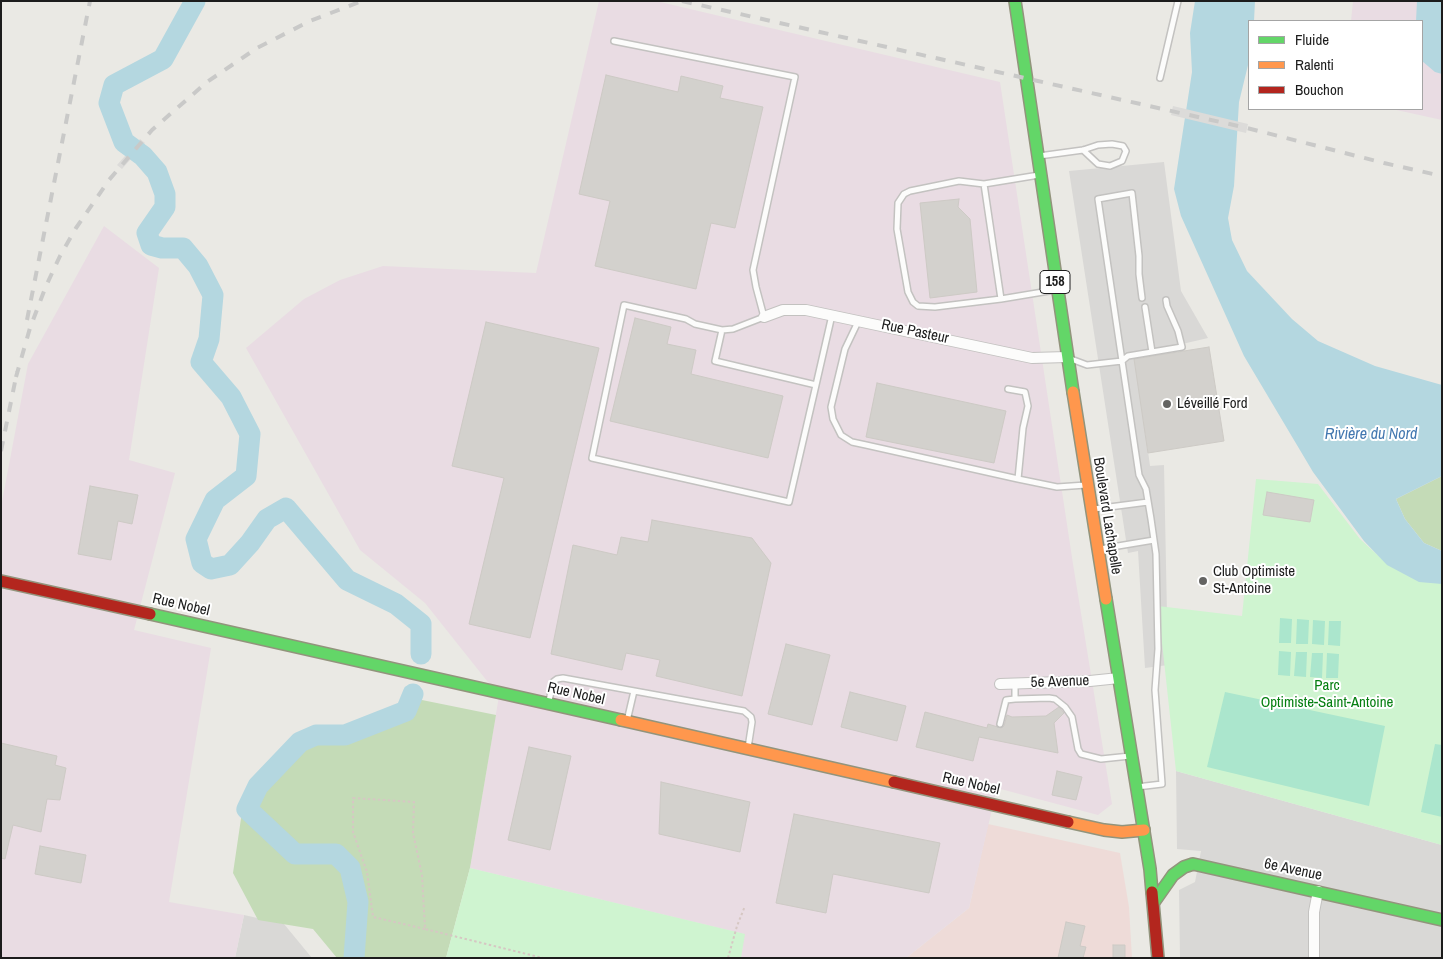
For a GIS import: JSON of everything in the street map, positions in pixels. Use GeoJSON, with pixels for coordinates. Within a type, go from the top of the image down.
{"type":"FeatureCollection","features":[{"type":"Feature","properties":{"kind":"street","name":"Boulevard Lachapelle"},"geometry":{"type":"LineString","coordinates":[[1015,1],[1056,290],[1144,830],[1154,902],[1158,958]]}},
{"type":"Feature","properties":{"kind":"street","name":"Rue Pasteur"},"geometry":{"type":"LineString","coordinates":[[764,317],[775,312],[790,309],[857,320],[1032,358],[1067,357]]}},
{"type":"Feature","properties":{"kind":"street","name":"Rue Nobel"},"geometry":{"type":"LineString","coordinates":[[1,580],[1104,830],[1122,832],[1144,830]]}},
{"type":"Feature","properties":{"kind":"street","name":"5e Avenue"},"geometry":{"type":"LineString","coordinates":[[1000,684],[1090,681],[1119,678]]}},
{"type":"Feature","properties":{"kind":"street","name":"6e Avenue"},"geometry":{"type":"LineString","coordinates":[[1154,902],[1172,876],[1184,867],[1193,864],[1442,920]]}},
{"type":"Feature","properties":{"kind":"street"},"geometry":{"type":"LineString","coordinates":[[1314,958],[1314,912],[1318,891]]}},
{"type":"Feature","properties":{"kind":"lane"},"geometry":{"type":"LineString","coordinates":[[1160,78],[1178,1]]}},
{"type":"Feature","properties":{"kind":"lane"},"geometry":{"type":"LineString","coordinates":[[614,41],[795,77],[753,270],[764,317],[733,329],[722,330],[695,324],[686,318],[624,305],[592,458],[789,502],[832,315]]}},
{"type":"Feature","properties":{"kind":"lane"},"geometry":{"type":"LineString","coordinates":[[1036,156],[1112,144],[1123,146],[1126,152],[1118,164],[1105,166],[1098,164],[1083,150]]}},
{"type":"Feature","properties":{"kind":"lane"},"geometry":{"type":"LineString","coordinates":[[1039,175],[984,184],[959,182],[910,191],[904,194],[898,203],[897,229],[908,292],[912,302],[918,306],[935,307],[1056,290]]}},
{"type":"Feature","properties":{"kind":"lane"},"geometry":{"type":"LineString","coordinates":[[984,184],[1001,299]]}},
{"type":"Feature","properties":{"kind":"lane"},"geometry":{"type":"LineString","coordinates":[[1137,787],[1162,784],[1155,690],[1158,649],[1156,554],[1146,489],[1140,475],[1098,199],[1132,193],[1140,256],[1139,274],[1142,298]]}},
{"type":"Feature","properties":{"kind":"lane"},"geometry":{"type":"LineString","coordinates":[[1067,357],[1087,365],[1122,361],[1128,356],[1182,347],[1166,300]]}},
{"type":"Feature","properties":{"kind":"lane"},"geometry":{"type":"LineString","coordinates":[[1145,307],[1152,352]]}},
{"type":"Feature","properties":{"kind":"lane"},"geometry":{"type":"LineString","coordinates":[[857,320],[855,330],[846,349],[831,406],[833,419],[841,435],[852,442],[866,446],[1057,487],[1087,485]]}},
{"type":"Feature","properties":{"kind":"lane"},"geometry":{"type":"LineString","coordinates":[[722,330],[715,361],[816,385]]}},
{"type":"Feature","properties":{"kind":"lane"},"geometry":{"type":"LineString","coordinates":[[1008,389],[1025,392],[1028,406],[1023,428],[1018,479]]}},
{"type":"Feature","properties":{"kind":"lane"},"geometry":{"type":"LineString","coordinates":[[1091,509],[1148,502]]}},
{"type":"Feature","properties":{"kind":"lane"},"geometry":{"type":"LineString","coordinates":[[1098,550],[1154,540]]}},
{"type":"Feature","properties":{"kind":"lane"},"geometry":{"type":"LineString","coordinates":[[549,703],[553,682],[563,678],[744,711],[751,717],[752,722],[748,749]]}},
{"type":"Feature","properties":{"kind":"lane"},"geometry":{"type":"LineString","coordinates":[[1015,684],[1015,699]]}},
{"type":"Feature","properties":{"kind":"lane"},"geometry":{"type":"LineString","coordinates":[[627,721],[634,690]]}},
{"type":"Feature","properties":{"kind":"lane"},"geometry":{"type":"LineString","coordinates":[[1000,724],[1006,700],[1055,699],[1070,712],[1078,749],[1081,754],[1101,759],[1132,756]]}},
{"type":"Feature","properties":{"kind":"path"},"geometry":{"type":"LineString","coordinates":[[425,929],[422,875],[413,833],[414,802],[353,798],[353,832],[367,872],[372,917],[543,958]]}},
{"type":"Feature","properties":{"kind":"path"},"geometry":{"type":"LineString","coordinates":[[728,958],[737,926],[746,906]]}},
{"type":"Feature","properties":{"kind":"shaded area"},"geometry":{"type":"Polygon","coordinates":[[[599,1],[656,1],[1000,82],[1073,564],[1112,804],[1098,815],[997,788],[969,908],[906,958],[741,958],[744,934],[470,868],[499,696],[425,603],[360,550],[246,348],[304,299],[340,280],[383,266],[536,273],[599,1]]]}},
{"type":"Feature","properties":{"kind":"shaded area"},"geometry":{"type":"Polygon","coordinates":[[[1353,1],[1442,1],[1442,120],[1397,110],[1423,110],[1423,20],[1351,20],[1353,1]]]}},
{"type":"Feature","properties":{"kind":"shaded area"},"geometry":{"type":"Polygon","coordinates":[[[1164,162],[1181,291],[1208,338],[1135,355],[1150,466],[1164,465],[1168,665],[1145,668],[1138,551],[1128,553],[1069,171],[1164,162]]]}},
{"type":"Feature","properties":{"kind":"shaded area"},"geometry":{"type":"Polygon","coordinates":[[[104,226],[159,268],[129,460],[175,473],[134,630],[211,648],[169,902],[244,915],[235,958],[1,958],[1,507],[28,364],[104,226]]]}},
{"type":"Feature","properties":{"kind":"shaded area"},"geometry":{"type":"Polygon","coordinates":[[[1176,771],[1442,845],[1442,958],[1180,958],[1179,890],[1195,882],[1201,851],[1177,849],[1176,771]]]}},
{"type":"Feature","properties":{"kind":"shaded area"},"geometry":{"type":"Polygon","coordinates":[[[988,824],[1120,853],[1129,907],[1132,958],[906,958],[969,908],[988,824]]]}},
{"type":"Feature","properties":{"kind":"shaded area"},"geometry":{"type":"Polygon","coordinates":[[[244,915],[284,924],[312,958],[235,958],[244,915]]]}},
{"type":"Feature","properties":{"kind":"green space"},"geometry":{"type":"Polygon","coordinates":[[[1442,476],[1442,551],[1424,543],[1405,519],[1396,499],[1442,476]]]}},
{"type":"Feature","properties":{"kind":"green space","name":"Parc Optimiste-Saint-Antoine"},"geometry":{"type":"Polygon","coordinates":[[[1256,479],[1318,484],[1360,539],[1385,562],[1442,584],[1442,845],[1176,771],[1158,606],[1242,616],[1256,479]]]}},
{"type":"Feature","properties":{"kind":"green space"},"geometry":{"type":"Polygon","coordinates":[[[1280,618],[1292,619],[1291,643],[1279,643],[1280,618]]]}},
{"type":"Feature","properties":{"kind":"green space"},"geometry":{"type":"Polygon","coordinates":[[[1297,619],[1309,620],[1308,644],[1296,644],[1297,619]]]}},
{"type":"Feature","properties":{"kind":"green space"},"geometry":{"type":"Polygon","coordinates":[[[1313,620],[1325,621],[1324,645],[1312,644],[1313,620]]]}},
{"type":"Feature","properties":{"kind":"green space"},"geometry":{"type":"Polygon","coordinates":[[[1329,621],[1341,621],[1340,646],[1328,645],[1329,621]]]}},
{"type":"Feature","properties":{"kind":"green space"},"geometry":{"type":"Polygon","coordinates":[[[1279,651],[1291,652],[1290,676],[1278,675],[1279,651]]]}},
{"type":"Feature","properties":{"kind":"green space"},"geometry":{"type":"Polygon","coordinates":[[[1296,652],[1307,652],[1306,677],[1294,676],[1296,652]]]}},
{"type":"Feature","properties":{"kind":"green space"},"geometry":{"type":"Polygon","coordinates":[[[1312,653],[1323,653],[1322,678],[1310,677],[1312,653]]]}},
{"type":"Feature","properties":{"kind":"green space"},"geometry":{"type":"Polygon","coordinates":[[[1327,653],[1339,654],[1338,678],[1326,678],[1327,653]]]}},
{"type":"Feature","properties":{"kind":"green space"},"geometry":{"type":"Polygon","coordinates":[[[1225,692],[1385,726],[1369,806],[1207,767],[1225,692]]]}},
{"type":"Feature","properties":{"kind":"green space"},"geometry":{"type":"Polygon","coordinates":[[[417,699],[496,715],[470,868],[446,958],[337,958],[313,929],[258,920],[233,873],[243,805],[273,767],[296,748],[332,736],[351,739],[417,699]]]}},
{"type":"Feature","properties":{"kind":"green space"},"geometry":{"type":"Polygon","coordinates":[[[1435,744],[1442,745],[1442,817],[1421,812],[1435,744]]]}},
{"type":"Feature","properties":{"kind":"green space"},"geometry":{"type":"Polygon","coordinates":[[[470,868],[745,934],[741,958],[446,958],[470,868]]]}},
{"type":"Feature","properties":{"kind":"water","name":"Rivière du Nord"},"geometry":{"type":"Polygon","coordinates":[[[1195,1],[1255,1],[1254,20],[1248,20],[1248,65],[1239,102],[1234,186],[1228,218],[1232,240],[1247,271],[1292,319],[1318,341],[1375,366],[1442,385],[1442,476],[1396,499],[1405,519],[1424,543],[1442,551],[1442,584],[1419,582],[1387,565],[1364,541],[1313,472],[1244,356],[1181,216],[1174,189],[1192,72],[1190,33],[1195,1]]]}},
{"type":"Feature","properties":{"kind":"water"},"geometry":{"type":"Polygon","coordinates":[[[1417,1],[1442,1],[1442,74],[1435,72],[1423,62],[1423,20],[1416,20],[1417,1]]]}},
{"type":"Feature","properties":{"kind":"pier"},"geometry":{"type":"Polygon","coordinates":[[[1173,106],[1248,124],[1246,133],[1171,115],[1173,106]]]}},
{"type":"Feature","properties":{"kind":"pier"},"geometry":{"type":"Polygon","coordinates":[[[140,139],[145,143],[122,169],[117,165],[140,139]]]}},
{"type":"Feature","properties":{"kind":"building"},"geometry":{"type":"Polygon","coordinates":[[[606,75],[678,92],[681,76],[723,86],[720,98],[763,107],[735,228],[711,223],[696,289],[595,266],[610,201],[579,194],[606,75]]]}},
{"type":"Feature","properties":{"kind":"building"},"geometry":{"type":"Polygon","coordinates":[[[959,199],[958,207],[970,219],[977,292],[930,298],[920,203],[959,199]]]}},
{"type":"Feature","properties":{"kind":"building"},"geometry":{"type":"Polygon","coordinates":[[[635,318],[671,327],[667,344],[696,350],[691,374],[783,396],[768,458],[610,421],[635,318]]]}},
{"type":"Feature","properties":{"kind":"building"},"geometry":{"type":"Polygon","coordinates":[[[486,322],[599,348],[530,638],[469,624],[504,478],[452,466],[486,322]]]}},
{"type":"Feature","properties":{"kind":"building"},"geometry":{"type":"Polygon","coordinates":[[[1209,347],[1224,441],[1148,453],[1134,359],[1209,347]]]}},
{"type":"Feature","properties":{"kind":"building"},"geometry":{"type":"Polygon","coordinates":[[[877,383],[1006,411],[994,463],[866,437],[877,383]]]}},
{"type":"Feature","properties":{"kind":"building"},"geometry":{"type":"Polygon","coordinates":[[[90,486],[138,495],[132,524],[118,521],[111,560],[78,554],[90,486]]]}},
{"type":"Feature","properties":{"kind":"building"},"geometry":{"type":"Polygon","coordinates":[[[1267,492],[1314,500],[1310,522],[1263,515],[1267,492]]]}},
{"type":"Feature","properties":{"kind":"building"},"geometry":{"type":"Polygon","coordinates":[[[652,520],[752,538],[771,563],[742,696],[656,676],[660,660],[626,653],[622,670],[551,654],[573,545],[617,555],[621,537],[648,542],[652,520]]]}},
{"type":"Feature","properties":{"kind":"building"},"geometry":{"type":"Polygon","coordinates":[[[786,644],[830,655],[812,725],[768,714],[786,644]]]}},
{"type":"Feature","properties":{"kind":"building"},"geometry":{"type":"Polygon","coordinates":[[[850,692],[906,706],[897,741],[841,727],[850,692]]]}},
{"type":"Feature","properties":{"kind":"building"},"geometry":{"type":"Polygon","coordinates":[[[1059,707],[1064,713],[1054,723],[1058,753],[979,737],[973,761],[916,747],[925,712],[987,728],[988,724],[1001,728],[1004,726],[1007,715],[1012,717],[1046,716],[1059,707]]]}},
{"type":"Feature","properties":{"kind":"building"},"geometry":{"type":"Polygon","coordinates":[[[1,743],[57,756],[55,765],[66,768],[60,800],[47,799],[41,832],[13,825],[5,859],[1,858],[1,743]]]}},
{"type":"Feature","properties":{"kind":"building"},"geometry":{"type":"Polygon","coordinates":[[[529,747],[571,756],[550,850],[508,840],[529,747]]]}},
{"type":"Feature","properties":{"kind":"building"},"geometry":{"type":"Polygon","coordinates":[[[1057,771],[1082,777],[1076,800],[1052,795],[1057,771]]]}},
{"type":"Feature","properties":{"kind":"building"},"geometry":{"type":"Polygon","coordinates":[[[661,782],[750,802],[740,852],[659,834],[661,782]]]}},
{"type":"Feature","properties":{"kind":"building"},"geometry":{"type":"Polygon","coordinates":[[[794,814],[940,843],[929,893],[833,874],[826,913],[776,903],[794,814]]]}},
{"type":"Feature","properties":{"kind":"building"},"geometry":{"type":"Polygon","coordinates":[[[40,846],[86,855],[81,883],[35,874],[40,846]]]}},
{"type":"Feature","properties":{"kind":"building"},"geometry":{"type":"Polygon","coordinates":[[[1066,922],[1085,926],[1080,946],[1086,947],[1083,958],[1058,958],[1066,922]]]}},
{"type":"Feature","properties":{"kind":"building"},"geometry":{"type":"Polygon","coordinates":[[[1113,945],[1125,945],[1125,958],[1113,958],[1113,945]]]}},
{"type":"Feature","properties":{"kind":"waterway"},"geometry":{"type":"LineString","coordinates":[[195,1],[163,59],[114,85],[109,103],[124,142],[143,156],[157,172],[165,194],[165,207],[147,233],[151,245],[162,248],[183,248],[198,266],[213,295],[209,339],[201,362],[231,397],[250,434],[246,476],[215,500],[196,539],[202,563],[211,569],[230,565],[250,543],[267,519],[286,508],[347,580],[396,604],[421,624],[421,654]]}},
{"type":"Feature","properties":{"kind":"waterway"},"geometry":{"type":"LineString","coordinates":[[354,958],[358,902],[350,868],[336,854],[295,854],[247,809],[258,786],[300,742],[316,735],[345,735],[406,711],[413,694]]}},
{"type":"Feature","properties":{"kind":"railway"},"geometry":{"type":"LineString","coordinates":[[27,320],[90,1]]}},
{"type":"Feature","properties":{"kind":"railway"},"geometry":{"type":"LineString","coordinates":[[16,377],[30,328],[60,256],[76,228],[109,180],[152,130],[207,82],[257,48],[310,21],[362,1]]}},
{"type":"Feature","properties":{"kind":"railway"},"geometry":{"type":"LineString","coordinates":[[682,1],[1247,128],[1442,176]]}},
{"type":"Feature","properties":{"kind":"railway"},"geometry":{"type":"LineString","coordinates":[[1,451],[17,372]]}},
{"type":"Feature","properties":{"kind":"traffic: fast"},"geometry":{"type":"LineString","coordinates":[[1015,1],[1073,392]]}},
{"type":"Feature","properties":{"kind":"traffic: fast"},"geometry":{"type":"LineString","coordinates":[[1106,599],[1150,869],[1152,892]]}},
{"type":"Feature","properties":{"kind":"traffic: fast"},"geometry":{"type":"LineString","coordinates":[[150,614],[621,720]]}},
{"type":"Feature","properties":{"kind":"traffic: fast"},"geometry":{"type":"LineString","coordinates":[[1154,902],[1173,875],[1184,867],[1193,864],[1442,920]]}},
{"type":"Feature","properties":{"kind":"traffic: slow"},"geometry":{"type":"LineString","coordinates":[[1073,392],[1106,599]]}},
{"type":"Feature","properties":{"kind":"traffic: slow"},"geometry":{"type":"LineString","coordinates":[[621,720],[894,782]]}},
{"type":"Feature","properties":{"kind":"traffic: slow"},"geometry":{"type":"LineString","coordinates":[[1068,822],[1122,832],[1144,830]]}},
{"type":"Feature","properties":{"kind":"traffic: jam"},"geometry":{"type":"LineString","coordinates":[[1,581],[150,614]]}},
{"type":"Feature","properties":{"kind":"traffic: jam"},"geometry":{"type":"LineString","coordinates":[[894,782],[1068,822]]}},
{"type":"Feature","properties":{"kind":"traffic: jam"},"geometry":{"type":"LineString","coordinates":[[1152,892],[1158,958]]}},
{"type":"Feature","properties":{"kind":"place","name":"Léveillé Ford"},"geometry":{"type":"Point","coordinates":[1167,404]}},
{"type":"Feature","properties":{"kind":"place","name":"Club Optimiste St-Antoine"},"geometry":{"type":"Point","coordinates":[1203,581]}}]}
